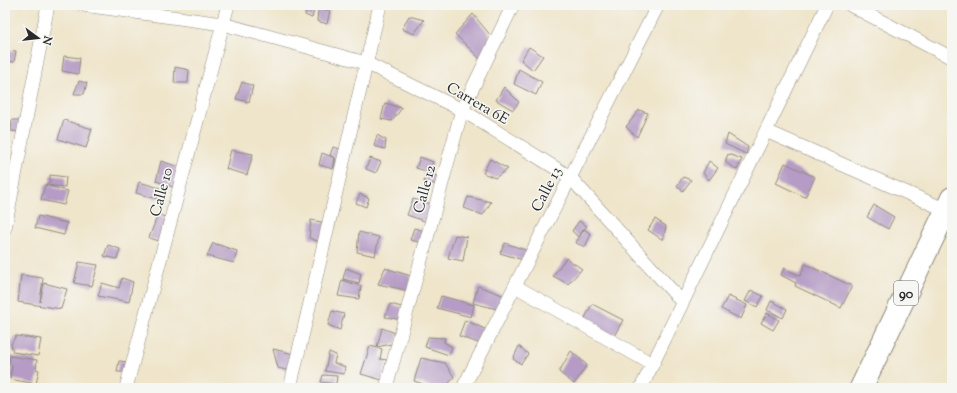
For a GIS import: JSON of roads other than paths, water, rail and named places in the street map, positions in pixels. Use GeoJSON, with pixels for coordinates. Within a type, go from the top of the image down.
{"type":"FeatureCollection","features":[{"type":"Feature","properties":{"kind":"highway","name":"90"},"geometry":{"type":"LineString","coordinates":[[861,388],[949,204]]}},
{"type":"Feature","properties":{"kind":"street"},"geometry":{"type":"LineString","coordinates":[[5,228],[48,5]]}},
{"type":"Feature","properties":{"kind":"street","name":"Carrera 6E"},"geometry":{"type":"LineString","coordinates":[[83,5],[222,24],[366,63],[462,110],[570,177],[682,302]]}},
{"type":"Feature","properties":{"kind":"street","name":"Calle 10"},"geometry":{"type":"LineString","coordinates":[[126,388],[228,5]]}},
{"type":"Feature","properties":{"kind":"street"},"geometry":{"type":"LineString","coordinates":[[290,388],[380,5]]}},
{"type":"Feature","properties":{"kind":"street","name":"Calle 12"},"geometry":{"type":"LineString","coordinates":[[386,388],[462,110],[513,5]]}},
{"type":"Feature","properties":{"kind":"street","name":"Calle 13"},"geometry":{"type":"LineString","coordinates":[[463,388],[658,5]]}},
{"type":"Feature","properties":{"kind":"street"},"geometry":{"type":"LineString","coordinates":[[641,388],[827,5]]}},
{"type":"Feature","properties":{"kind":"street"},"geometry":{"type":"LineString","coordinates":[[850,5],[952,58]]}},
{"type":"Feature","properties":{"kind":"street"},"geometry":{"type":"LineString","coordinates":[[766,131],[949,204]]}},
{"type":"Feature","properties":{"kind":"street"},"geometry":{"type":"LineString","coordinates":[[515,286],[652,364]]}}]}
